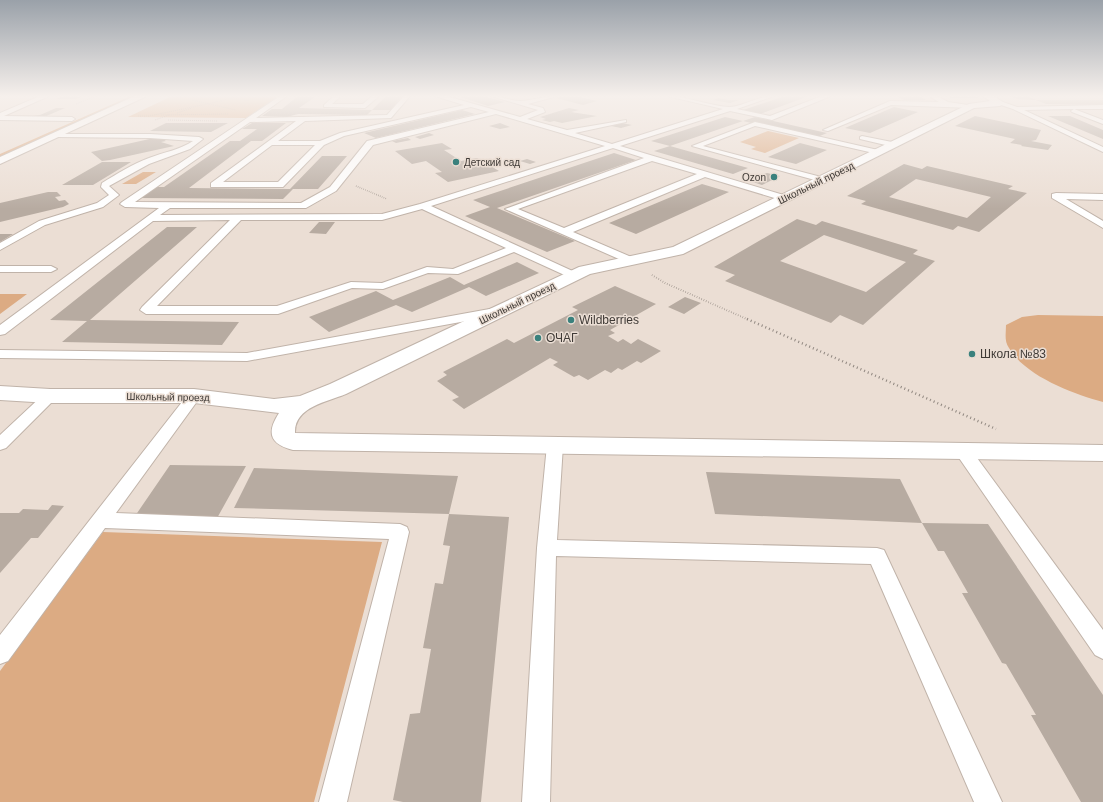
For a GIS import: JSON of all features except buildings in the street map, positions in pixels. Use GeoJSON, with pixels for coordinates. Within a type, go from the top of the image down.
{"type":"FeatureCollection","features":[{"type":"Feature","properties":{"kind":"street"},"geometry":{"type":"LineString","coordinates":[[0,150],[38,133]]}},
{"type":"Feature","properties":{"kind":"street"},"geometry":{"type":"LineString","coordinates":[[0,161],[60,133]]}},
{"type":"Feature","properties":{"kind":"street","name":"Школьный проезд"},"geometry":{"type":"LineString","coordinates":[[0,393],[50,396],[194,396],[274,406],[298,404],[324,396],[585,270],[678,251],[917,133]]}},
{"type":"Feature","properties":{"kind":"street"},"geometry":{"type":"LineString","coordinates":[[298,404],[286,419],[282,429],[284,438],[293,442],[1103,453]]}},
{"type":"Feature","properties":{"kind":"lane"},"geometry":{"type":"LineString","coordinates":[[125,204],[228,133]]}},
{"type":"Feature","properties":{"kind":"lane"},"geometry":{"type":"LineString","coordinates":[[284,133],[214,185],[280,185],[321,144],[342,134],[363,140],[394,133]]}},
{"type":"Feature","properties":{"kind":"lane"},"geometry":{"type":"LineString","coordinates":[[571,133],[784,198]]}},
{"type":"Feature","properties":{"kind":"lane"},"geometry":{"type":"LineString","coordinates":[[150,218],[382,217],[422,206],[650,133]]}},
{"type":"Feature","properties":{"kind":"lane"},"geometry":{"type":"LineString","coordinates":[[730,133],[696,146],[822,180]]}},
{"type":"Feature","properties":{"kind":"lane"},"geometry":{"type":"LineString","coordinates":[[796,133],[878,152]]}},
{"type":"Feature","properties":{"kind":"lane"},"geometry":{"type":"LineString","coordinates":[[1068,133],[1103,150]]}},
{"type":"Feature","properties":{"kind":"lane"},"geometry":{"type":"LineString","coordinates":[[57,135],[131,138],[150,136],[199,139],[194,144],[171,154],[147,161],[105,185],[105,187],[115,195],[100,205]]}},
{"type":"Feature","properties":{"kind":"lane"},"geometry":{"type":"LineString","coordinates":[[856,137],[894,145]]}},
{"type":"Feature","properties":{"kind":"lane"},"geometry":{"type":"LineString","coordinates":[[303,206],[333,189],[340,180],[363,140]]}},
{"type":"Feature","properties":{"kind":"lane"},"geometry":{"type":"LineString","coordinates":[[271,143],[321,144]]}},
{"type":"Feature","properties":{"kind":"lane"},"geometry":{"type":"LineString","coordinates":[[632,261],[510,209],[652,158]]}},
{"type":"Feature","properties":{"kind":"lane"},"geometry":{"type":"LineString","coordinates":[[564,232],[705,174]]}},
{"type":"Feature","properties":{"kind":"lane"},"geometry":{"type":"LineString","coordinates":[[1103,197],[1055,196],[1103,225]]}},
{"type":"Feature","properties":{"kind":"lane"},"geometry":{"type":"LineString","coordinates":[[0,247],[47,221],[100,205],[303,206],[322,217]]}},
{"type":"Feature","properties":{"kind":"lane"},"geometry":{"type":"LineString","coordinates":[[0,331],[168,205]]}},
{"type":"Feature","properties":{"kind":"lane"},"geometry":{"type":"LineString","coordinates":[[422,206],[575,276]]}},
{"type":"Feature","properties":{"kind":"lane"},"geometry":{"type":"LineString","coordinates":[[239,217],[146,310],[278,310],[351,285],[383,286],[427,270],[454,272],[515,248]]}},
{"type":"Feature","properties":{"kind":"lane"},"geometry":{"type":"LineString","coordinates":[[0,269],[51,269]]}},
{"type":"Feature","properties":{"kind":"lane"},"geometry":{"type":"LineString","coordinates":[[0,354],[247,357],[500,311]]}},
{"type":"Feature","properties":{"kind":"lane"},"geometry":{"type":"LineString","coordinates":[[0,444],[50,396]]}},
{"type":"Feature","properties":{"kind":"lane"},"geometry":{"type":"LineString","coordinates":[[0,653],[194,396]]}},
{"type":"Feature","properties":{"kind":"lane"},"geometry":{"type":"LineString","coordinates":[[536,802],[547,548],[555,445]]}},
{"type":"Feature","properties":{"kind":"lane"},"geometry":{"type":"LineString","coordinates":[[963,451],[1103,648]]}},
{"type":"Feature","properties":{"kind":"lane"},"geometry":{"type":"LineString","coordinates":[[99,520],[400,532],[333,802]]}},
{"type":"Feature","properties":{"kind":"lane"},"geometry":{"type":"LineString","coordinates":[[547,548],[877,556],[988,802]]}},
{"type":"Feature","properties":{"kind":"path"},"geometry":{"type":"LineString","coordinates":[[340,180],[411,209]]}},
{"type":"Feature","properties":{"kind":"path"},"geometry":{"type":"LineString","coordinates":[[632,261],[664,283],[999,430]]}},
{"type":"Feature","properties":{"kind":"shaded area"},"geometry":{"type":"Polygon","coordinates":[[[46,133],[53,133],[0,157],[0,154],[46,133]]]}},
{"type":"Feature","properties":{"kind":"shaded area"},"geometry":{"type":"Polygon","coordinates":[[[762,133],[779,133],[799,138],[765,153],[751,149],[756,147],[740,142],[762,133]]]}},
{"type":"Feature","properties":{"kind":"shaded area"},"geometry":{"type":"Polygon","coordinates":[[[143,172],[156,172],[136,184],[122,184],[143,172]]]}},
{"type":"Feature","properties":{"kind":"shaded area"},"geometry":{"type":"Polygon","coordinates":[[[0,294],[27,294],[0,314],[0,294]]]}},
{"type":"Feature","properties":{"kind":"shaded area"},"geometry":{"type":"Polygon","coordinates":[[[1038,315],[1103,316],[1103,402],[1064,389],[1038,375],[1016,358],[1006,343],[1006,325],[1022,317],[1038,315]]]}},
{"type":"Feature","properties":{"kind":"shaded area"},"geometry":{"type":"Polygon","coordinates":[[[103,532],[382,542],[314,802],[0,802],[0,671],[103,532]]]}},
{"type":"Feature","properties":{"kind":"place","name":"Детский сад"},"geometry":{"type":"Point","coordinates":[456,162]}},
{"type":"Feature","properties":{"kind":"place","name":"Ozon"},"geometry":{"type":"Point","coordinates":[774,177]}},
{"type":"Feature","properties":{"kind":"place","name":"Wildberries"},"geometry":{"type":"Point","coordinates":[571,320]}},
{"type":"Feature","properties":{"kind":"place","name":"ОЧАГ"},"geometry":{"type":"Point","coordinates":[538,338]}},
{"type":"Feature","properties":{"kind":"place","name":"Школа №83"},"geometry":{"type":"Point","coordinates":[972,354]}}]}
